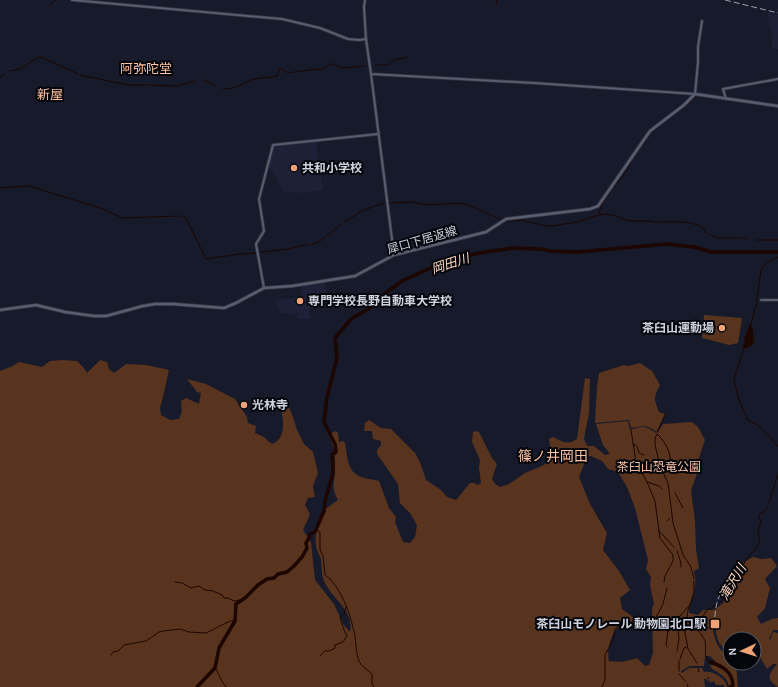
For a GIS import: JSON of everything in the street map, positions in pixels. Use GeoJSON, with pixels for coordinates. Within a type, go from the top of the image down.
{"type":"FeatureCollection","features":[{"type":"Feature","properties":{"kind":"main road"},"geometry":{"type":"LineString","coordinates":[[695,94],[778,106]]}},
{"type":"Feature","properties":{"kind":"main road","name":"犀口下居返線"},"geometry":{"type":"LineString","coordinates":[[0,310],[36,305],[65,312],[106,316],[155,304],[224,308],[264,288],[292,286],[355,276],[394,255],[486,232],[506,219],[590,209],[598,206],[650,131],[695,94]]}},
{"type":"Feature","properties":{"kind":"street"},"geometry":{"type":"LineString","coordinates":[[72,0],[282,19],[320,28],[348,39],[366,39]]}},
{"type":"Feature","properties":{"kind":"street"},"geometry":{"type":"LineString","coordinates":[[365,0],[366,39],[394,255]]}},
{"type":"Feature","properties":{"kind":"street"},"geometry":{"type":"LineString","coordinates":[[371,74],[695,94],[698,49],[702,21]]}},
{"type":"Feature","properties":{"kind":"street"},"geometry":{"type":"LineString","coordinates":[[726,99],[723,89],[778,79]]}},
{"type":"Feature","properties":{"kind":"street"},"geometry":{"type":"LineString","coordinates":[[264,288],[256,244],[264,231],[259,200],[273,145],[378,134]]}},
{"type":"Feature","properties":{"kind":"street"},"geometry":{"type":"LineString","coordinates":[[761,300],[778,300]]}},
{"type":"Feature","properties":{"kind":"shaded area"},"geometry":{"type":"Polygon","coordinates":[[[768,13],[778,15],[778,49],[773,49],[771,37],[773,36],[771,28],[769,29],[768,13]]]}},
{"type":"Feature","properties":{"kind":"shaded area","name":"共和小学校"},"geometry":{"type":"Polygon","coordinates":[[[316,142],[323,190],[297,193],[283,191],[274,173],[268,167],[273,147],[316,142]]]}},
{"type":"Feature","properties":{"kind":"shaded area","name":"専門学校長野自動車大学校"},"geometry":{"type":"Polygon","coordinates":[[[325,281],[327,294],[325,301],[318,308],[309,310],[310,319],[298,319],[297,315],[280,313],[276,300],[302,297],[301,286],[325,281]]]}},
{"type":"Feature","properties":{"kind":"shaded area"},"geometry":{"type":"Polygon","coordinates":[[[750,323],[753,330],[754,343],[750,347],[742,349],[744,339],[750,323]]]}},
{"type":"Feature","properties":{"kind":"green space","name":"茶臼山運動場"},"geometry":{"type":"Polygon","coordinates":[[[704,315],[742,318],[738,343],[729,345],[702,338],[704,315]]]}},
{"type":"Feature","properties":{"kind":"green space","name":"茶臼山恐竜公園"},"geometry":{"type":"Polygon","coordinates":[[[100,360],[107,362],[109,369],[114,373],[126,364],[146,365],[169,370],[160,408],[161,415],[170,420],[179,419],[182,411],[181,401],[186,398],[199,404],[201,393],[197,392],[187,379],[206,384],[235,399],[247,417],[248,423],[256,426],[255,433],[264,437],[273,444],[280,437],[282,432],[283,422],[281,407],[289,407],[297,430],[304,444],[313,452],[318,473],[313,486],[315,497],[308,498],[305,505],[310,514],[303,530],[311,542],[315,580],[334,604],[343,624],[350,632],[349,617],[346,611],[324,580],[321,559],[316,545],[316,534],[321,518],[326,509],[338,500],[334,488],[335,456],[329,435],[335,431],[338,433],[339,442],[343,441],[345,443],[351,469],[357,475],[379,481],[389,508],[396,517],[395,522],[403,542],[410,543],[415,537],[417,525],[410,513],[400,503],[398,484],[377,454],[381,441],[373,439],[372,431],[364,431],[365,423],[369,420],[381,428],[391,429],[415,453],[420,462],[426,480],[441,490],[447,497],[456,500],[470,483],[478,485],[481,483],[479,468],[480,460],[472,442],[473,432],[479,432],[492,458],[497,464],[492,479],[495,484],[500,487],[509,484],[525,473],[544,465],[547,462],[551,451],[549,439],[553,437],[562,441],[570,442],[577,439],[585,378],[590,379],[589,413],[584,439],[587,446],[594,446],[605,455],[610,454],[603,445],[596,424],[628,421],[630,430],[643,427],[656,433],[663,424],[692,422],[698,427],[705,440],[695,469],[697,474],[691,490],[699,568],[694,571],[695,585],[689,613],[698,615],[703,610],[714,610],[722,604],[733,591],[736,576],[742,563],[753,557],[761,559],[771,558],[777,566],[765,579],[770,588],[765,608],[757,617],[761,624],[778,618],[778,630],[773,630],[769,639],[770,640],[773,632],[778,633],[778,687],[770,679],[770,674],[777,664],[773,664],[767,669],[762,660],[762,631],[722,631],[722,647],[716,634],[716,626],[713,630],[718,646],[722,651],[722,671],[737,671],[738,687],[729,687],[725,678],[712,669],[710,665],[718,664],[710,656],[705,656],[704,666],[690,666],[681,671],[682,673],[689,668],[702,668],[704,672],[711,672],[718,675],[727,687],[724,687],[724,685],[716,685],[714,681],[711,683],[708,679],[709,677],[707,678],[710,684],[706,679],[704,679],[705,687],[0,687],[0,371],[19,362],[42,367],[50,361],[77,361],[87,373],[100,360]],[[591,456],[587,457],[579,477],[590,504],[607,533],[603,550],[619,571],[630,590],[620,598],[622,609],[636,619],[637,623],[626,623],[616,630],[609,645],[608,656],[609,661],[622,662],[637,658],[645,666],[649,665],[653,653],[652,608],[654,604],[650,585],[651,577],[646,569],[648,560],[635,508],[627,487],[618,472],[608,469],[602,461],[591,456]]]}},
{"type":"Feature","properties":{"kind":"green space"},"geometry":{"type":"Polygon","coordinates":[[[640,363],[652,371],[660,385],[655,396],[655,401],[659,412],[665,414],[657,432],[644,426],[631,428],[629,420],[595,423],[599,373],[624,365],[629,366],[640,363]]]}},
{"type":"Feature","properties":{"kind":"waterway"},"geometry":{"type":"LineString","coordinates":[[49,6],[55,0]]}},
{"type":"Feature","properties":{"kind":"waterway"},"geometry":{"type":"LineString","coordinates":[[496,5],[497,0]]}},
{"type":"Feature","properties":{"kind":"waterway"},"geometry":{"type":"LineString","coordinates":[[10,71],[20,69],[41,57],[78,74]]}},
{"type":"Feature","properties":{"kind":"waterway"},"geometry":{"type":"LineString","coordinates":[[375,65],[389,65],[394,60],[407,57]]}},
{"type":"Feature","properties":{"kind":"waterway"},"geometry":{"type":"LineString","coordinates":[[223,89],[236,87],[254,79],[277,76],[280,68],[288,73],[315,69],[321,70],[331,64],[341,68],[366,66]]}},
{"type":"Feature","properties":{"kind":"waterway"},"geometry":{"type":"LineString","coordinates":[[0,77],[5,74]]}},
{"type":"Feature","properties":{"kind":"waterway"},"geometry":{"type":"LineString","coordinates":[[80,75],[118,83]]}},
{"type":"Feature","properties":{"kind":"waterway"},"geometry":{"type":"LineString","coordinates":[[204,80],[215,86]]}},
{"type":"Feature","properties":{"kind":"waterway"},"geometry":{"type":"LineString","coordinates":[[149,85],[177,86],[195,81]]}},
{"type":"Feature","properties":{"kind":"waterway"},"geometry":{"type":"LineString","coordinates":[[119,83],[130,85],[147,85]]}},
{"type":"Feature","properties":{"kind":"waterway"},"geometry":{"type":"LineString","coordinates":[[686,105],[696,97]]}},
{"type":"Feature","properties":{"kind":"waterway"},"geometry":{"type":"LineString","coordinates":[[636,153],[647,138]]}},
{"type":"Feature","properties":{"kind":"waterway"},"geometry":{"type":"LineString","coordinates":[[614,187],[628,169],[632,159]]}},
{"type":"Feature","properties":{"kind":"waterway"},"geometry":{"type":"LineString","coordinates":[[0,188],[29,186],[103,209],[122,218],[180,216]]}},
{"type":"Feature","properties":{"kind":"waterway"},"geometry":{"type":"LineString","coordinates":[[599,214],[601,206],[612,189]]}},
{"type":"Feature","properties":{"kind":"waterway"},"geometry":{"type":"LineString","coordinates":[[389,203],[412,202],[428,205],[458,203],[466,204],[502,220]]}},
{"type":"Feature","properties":{"kind":"waterway"},"geometry":{"type":"LineString","coordinates":[[344,222],[364,210],[384,203]]}},
{"type":"Feature","properties":{"kind":"waterway"},"geometry":{"type":"LineString","coordinates":[[507,221],[521,220],[552,226],[577,222],[606,214],[628,221],[692,223],[702,227],[707,234]]}},
{"type":"Feature","properties":{"kind":"waterway"},"geometry":{"type":"LineString","coordinates":[[183,217],[186,218],[206,259],[256,253]]}},
{"type":"Feature","properties":{"kind":"waterway"},"geometry":{"type":"LineString","coordinates":[[312,245],[320,241],[342,224]]}},
{"type":"Feature","properties":{"kind":"waterway"},"geometry":{"type":"LineString","coordinates":[[710,235],[718,238],[742,238]]}},
{"type":"Feature","properties":{"kind":"waterway"},"geometry":{"type":"LineString","coordinates":[[756,240],[778,240]]}},
{"type":"Feature","properties":{"kind":"waterway","name":"岡田川"},"geometry":{"type":"LineString","coordinates":[[197,687],[215,668],[219,648],[235,621],[236,604],[267,579],[274,578],[278,574],[287,572],[294,566],[302,557],[307,548],[306,543],[310,534],[315,532],[324,511],[325,501],[333,473],[332,455],[336,452],[335,444],[324,422],[327,397],[337,358],[335,338],[351,319],[370,308],[375,301],[402,281],[437,265],[456,258],[513,248],[578,252],[667,244],[694,247],[711,252],[778,252]]}},
{"type":"Feature","properties":{"kind":"waterway"},"geometry":{"type":"LineString","coordinates":[[261,252],[309,245]]}},
{"type":"Feature","properties":{"kind":"waterway"},"geometry":{"type":"LineString","coordinates":[[751,324],[756,305],[761,270],[766,263],[778,257]]}},
{"type":"Feature","properties":{"kind":"waterway"},"geometry":{"type":"LineString","coordinates":[[744,349],[734,379],[739,400],[748,420],[759,426],[778,446]]}},
{"type":"Feature","properties":{"kind":"waterway"},"geometry":{"type":"LineString","coordinates":[[657,432],[666,413]]}},
{"type":"Feature","properties":{"kind":"waterway"},"geometry":{"type":"LineString","coordinates":[[631,430],[636,462],[655,501],[660,538],[673,555],[673,561],[665,576],[664,582]]}},
{"type":"Feature","properties":{"kind":"waterway"},"geometry":{"type":"LineString","coordinates":[[671,472],[667,446],[657,434],[655,438],[655,445],[660,466],[668,483],[673,523],[683,555],[691,567],[694,579]]}},
{"type":"Feature","properties":{"kind":"waterway"},"geometry":{"type":"LineString","coordinates":[[633,444],[637,446],[639,453],[644,455]]}},
{"type":"Feature","properties":{"kind":"waterway"},"geometry":{"type":"LineString","coordinates":[[769,502],[778,475]]}},
{"type":"Feature","properties":{"kind":"waterway"},"geometry":{"type":"LineString","coordinates":[[647,482],[659,486],[662,489]]}},
{"type":"Feature","properties":{"kind":"waterway"},"geometry":{"type":"LineString","coordinates":[[675,493],[683,508]]}},
{"type":"Feature","properties":{"kind":"waterway","name":"滝沢川"},"geometry":{"type":"LineString","coordinates":[[708,661],[705,641],[698,630],[703,616],[707,610],[719,604],[728,593],[747,558],[760,542],[758,532],[761,522],[759,515],[768,507]]}},
{"type":"Feature","properties":{"kind":"waterway"},"geometry":{"type":"LineString","coordinates":[[667,521],[670,518]]}},
{"type":"Feature","properties":{"kind":"waterway"},"geometry":{"type":"LineString","coordinates":[[316,528],[320,533],[320,550],[323,556],[325,575],[331,580],[345,603],[355,636],[359,661],[361,665],[372,674],[372,684],[374,687]]}},
{"type":"Feature","properties":{"kind":"waterway"},"geometry":{"type":"LineString","coordinates":[[658,530],[674,547]]}},
{"type":"Feature","properties":{"kind":"waterway"},"geometry":{"type":"LineString","coordinates":[[677,551],[681,567]]}},
{"type":"Feature","properties":{"kind":"waterway"},"geometry":{"type":"LineString","coordinates":[[694,581],[694,593],[688,610],[685,633],[688,649],[697,663]]}},
{"type":"Feature","properties":{"kind":"waterway"},"geometry":{"type":"LineString","coordinates":[[175,582],[182,583],[191,588],[199,586],[205,590],[213,591],[222,595],[224,598],[234,601],[241,601]]}},
{"type":"Feature","properties":{"kind":"waterway"},"geometry":{"type":"LineString","coordinates":[[654,621],[663,604],[667,588]]}},
{"type":"Feature","properties":{"kind":"waterway"},"geometry":{"type":"LineString","coordinates":[[657,630],[680,616],[689,606]]}},
{"type":"Feature","properties":{"kind":"waterway"},"geometry":{"type":"LineString","coordinates":[[320,656],[325,651],[335,648],[335,645],[343,642],[347,636],[340,618],[344,614],[346,607]]}},
{"type":"Feature","properties":{"kind":"waterway"},"geometry":{"type":"LineString","coordinates":[[677,651],[680,616]]}},
{"type":"Feature","properties":{"kind":"waterway"},"geometry":{"type":"LineString","coordinates":[[111,655],[124,645],[146,641],[159,632],[180,629],[189,632],[206,633],[230,621],[235,621]]}},
{"type":"Feature","properties":{"kind":"waterway"},"geometry":{"type":"LineString","coordinates":[[602,687],[605,680],[605,655],[614,638],[616,628],[626,621],[638,626]]}},
{"type":"Feature","properties":{"kind":"waterway"},"geometry":{"type":"LineString","coordinates":[[668,647],[666,645],[668,631],[671,629],[678,630]]}},
{"type":"Feature","properties":{"kind":"waterway"},"geometry":{"type":"LineString","coordinates":[[680,659],[684,648],[687,647]]}},
{"type":"Feature","properties":{"kind":"waterway"},"geometry":{"type":"LineString","coordinates":[[679,661],[679,671]]}},
{"type":"Feature","properties":{"kind":"waterway","name":"滝沢川"},"geometry":{"type":"LineString","coordinates":[[710,662],[719,665],[731,676],[733,685],[730,687]]}},
{"type":"Feature","properties":{"kind":"waterway"},"geometry":{"type":"LineString","coordinates":[[215,668],[223,683],[227,687]]}},
{"type":"Feature","properties":{"kind":"waterway"},"geometry":{"type":"LineString","coordinates":[[698,668],[699,672]]}},
{"type":"Feature","properties":{"kind":"waterway"},"geometry":{"type":"LineString","coordinates":[[679,674],[686,682]]}},
{"type":"Feature","properties":{"kind":"railway"},"geometry":{"type":"LineString","coordinates":[[725,0],[778,13]]}},
{"type":"Feature","properties":{"kind":"railway"},"geometry":{"type":"LineString","coordinates":[[714,626],[715,611],[718,600],[729,581]]}},
{"type":"Feature","properties":{"kind":"place","name":"共和小学校"},"geometry":{"type":"Point","coordinates":[294,168]}},
{"type":"Feature","properties":{"kind":"place","name":"専門学校長野自動車大学校"},"geometry":{"type":"Point","coordinates":[300,301]}},
{"type":"Feature","properties":{"kind":"place","name":"茶臼山運動場"},"geometry":{"type":"Point","coordinates":[722,328]}},
{"type":"Feature","properties":{"kind":"place","name":"光林寺"},"geometry":{"type":"Point","coordinates":[244,405]}},
{"type":"Feature","properties":{"kind":"place","name":"茶臼山モノレール 動物園北口駅"},"geometry":{"type":"Point","coordinates":[715,624]}},
{"type":"Feature","properties":{"kind":"district","name":"阿弥陀堂"},"geometry":{"type":"Point","coordinates":[146,68]}},
{"type":"Feature","properties":{"kind":"district","name":"新屋"},"geometry":{"type":"Point","coordinates":[50,94]}},
{"type":"Feature","properties":{"kind":"district","name":"篠ノ井岡田"},"geometry":{"type":"Point","coordinates":[553,456]}}]}
